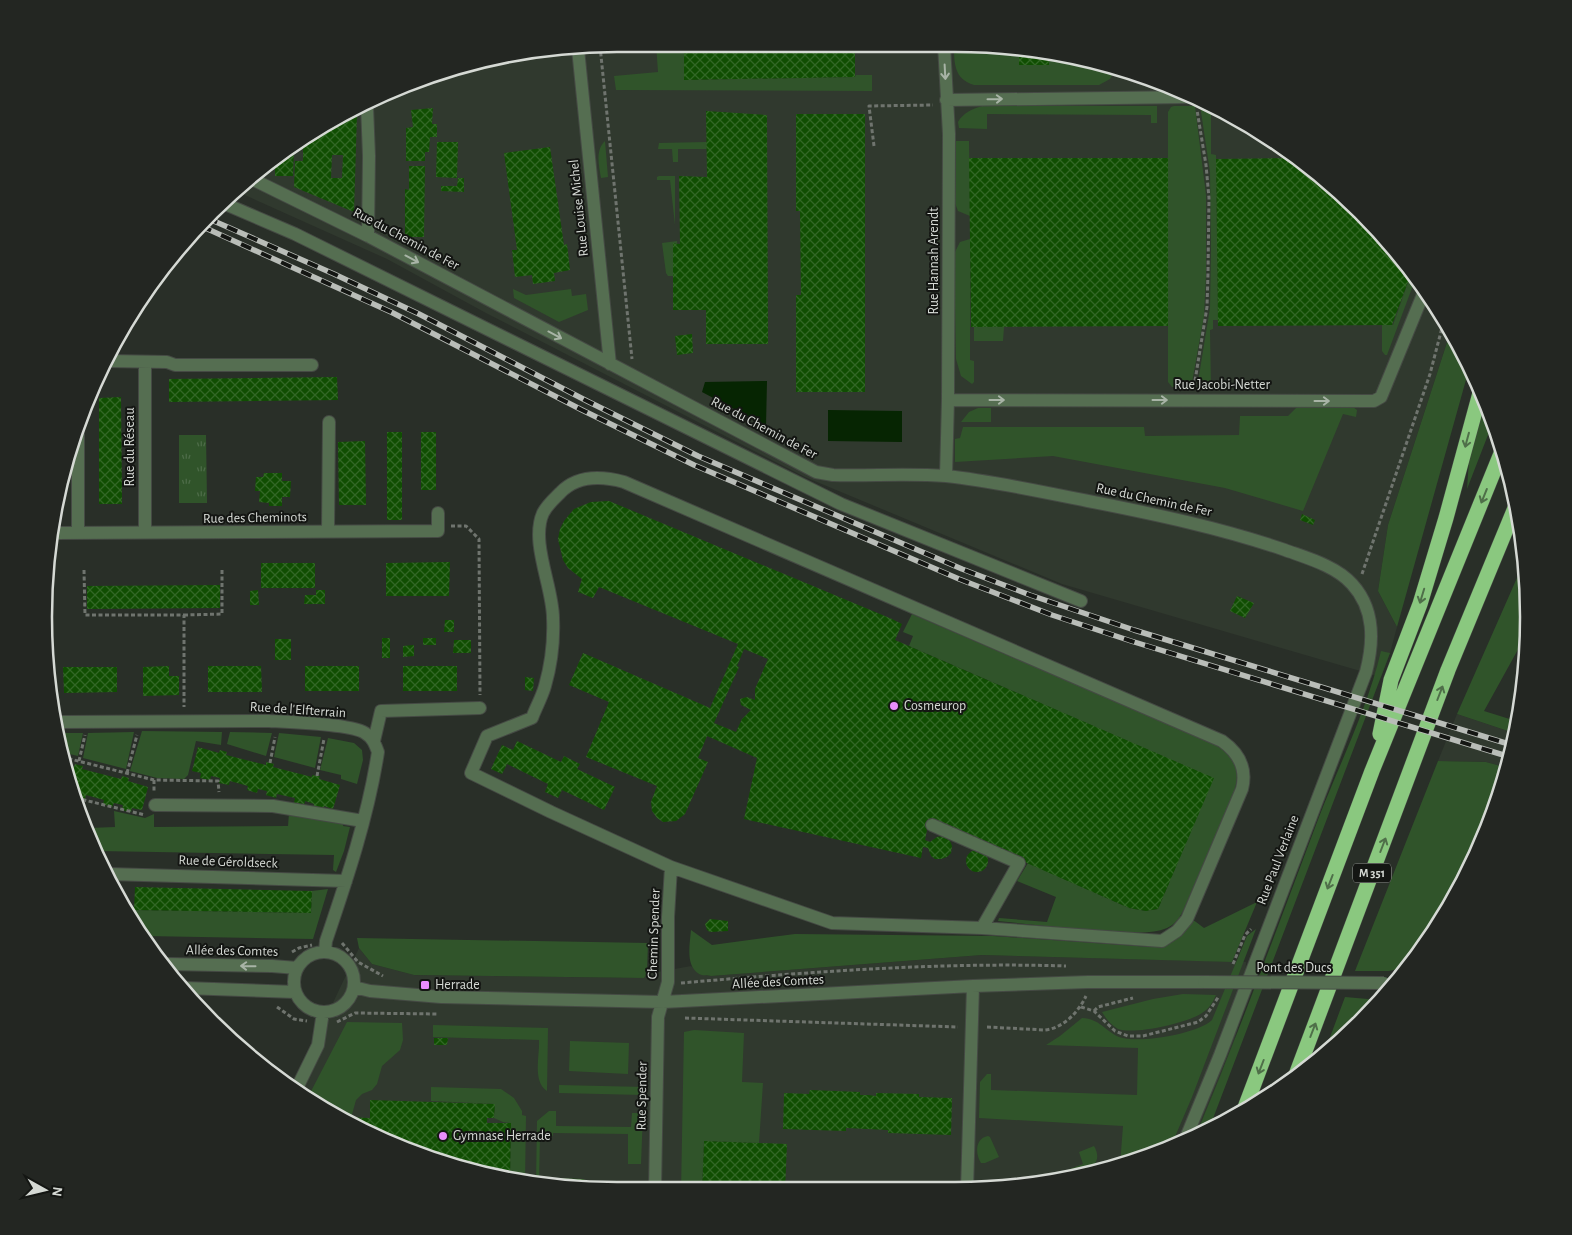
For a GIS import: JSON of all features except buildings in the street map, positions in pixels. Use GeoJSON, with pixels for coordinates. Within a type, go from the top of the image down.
{"type":"FeatureCollection","features":[{"type":"Feature","properties":{"kind":"highway"},"geometry":{"type":"LineString","coordinates":[[1372,771],[1391,680],[1420,604],[1477,404]]}},
{"type":"Feature","properties":{"kind":"highway","name":"M 351"},"geometry":{"type":"LineString","coordinates":[[1249,1099],[1372,771],[1497,462]]}},
{"type":"Feature","properties":{"kind":"highway","name":"M 351"},"geometry":{"type":"LineString","coordinates":[[1300,1064],[1448,670],[1511,518]]}},
{"type":"Feature","properties":{"kind":"highway"},"geometry":{"type":"LineString","coordinates":[[1448,670],[1514,537]]}},
{"type":"Feature","properties":{"kind":"street","name":"Rue Hannah Arendt"},"geometry":{"type":"LineString","coordinates":[[944,52],[949,134],[946,476]]}},
{"type":"Feature","properties":{"kind":"street","name":"Rue Louise Michel"},"geometry":{"type":"LineString","coordinates":[[579,54],[610,364]]}},
{"type":"Feature","properties":{"kind":"street"},"geometry":{"type":"LineString","coordinates":[[946,102],[1174,97]]}},
{"type":"Feature","properties":{"kind":"street"},"geometry":{"type":"LineString","coordinates":[[367,111],[369,156],[368,236]]}},
{"type":"Feature","properties":{"kind":"street","name":"Rue du Chemin de Fer"},"geometry":{"type":"LineString","coordinates":[[258,182],[368,236],[816,472],[833,475],[946,476],[1011,486],[1108,505],[1233,533],[1324,565],[1342,575],[1357,589]]}},
{"type":"Feature","properties":{"kind":"street"},"geometry":{"type":"LineString","coordinates":[[231,206],[304,239],[841,504],[1081,601]]}},
{"type":"Feature","properties":{"kind":"street","name":"Rue Jacobi-Netter"},"geometry":{"type":"LineString","coordinates":[[948,400],[1374,401],[1381,397],[1421,300]]}},
{"type":"Feature","properties":{"kind":"street"},"geometry":{"type":"LineString","coordinates":[[115,361],[167,362],[175,365],[312,365]]}},
{"type":"Feature","properties":{"kind":"street","name":"Rue du Réseau"},"geometry":{"type":"LineString","coordinates":[[145,362],[145,533]]}},
{"type":"Feature","properties":{"kind":"street"},"geometry":{"type":"LineString","coordinates":[[328,532],[329,422]]}},
{"type":"Feature","properties":{"kind":"street"},"geometry":{"type":"LineString","coordinates":[[78,450],[78,533]]}},
{"type":"Feature","properties":{"kind":"street"},"geometry":{"type":"LineString","coordinates":[[588,478],[604,478],[624,482],[1222,741],[1235,752],[1244,769],[1242,789],[1187,919],[1177,931],[1162,941],[982,928],[832,923],[671,867],[471,773],[488,736],[532,718],[545,686],[550,662],[553,617],[541,554],[540,527],[543,513],[564,489],[574,482],[588,478]]}},
{"type":"Feature","properties":{"kind":"street"},"geometry":{"type":"LineString","coordinates":[[438,513],[438,526]]}},
{"type":"Feature","properties":{"kind":"street","name":"Rue des Cheminots"},"geometry":{"type":"LineString","coordinates":[[59,533],[438,531],[438,526]]}},
{"type":"Feature","properties":{"kind":"street","name":"Rue Paul Verlaine"},"geometry":{"type":"LineString","coordinates":[[1190,1130],[1366,672],[1371,646],[1370,620],[1367,606],[1357,589]]}},
{"type":"Feature","properties":{"kind":"street"},"geometry":{"type":"LineString","coordinates":[[325,951],[326,941],[363,821],[378,752],[374,741],[381,711],[480,708]]}},
{"type":"Feature","properties":{"kind":"street","name":"Rue de l'Elfterrain"},"geometry":{"type":"LineString","coordinates":[[62,722],[278,721],[350,729],[364,732],[374,741]]}},
{"type":"Feature","properties":{"kind":"street"},"geometry":{"type":"LineString","coordinates":[[155,805],[273,806],[363,821]]}},
{"type":"Feature","properties":{"kind":"street"},"geometry":{"type":"LineString","coordinates":[[932,825],[1019,863],[982,928]]}},
{"type":"Feature","properties":{"kind":"street","name":"Chemin Spender"},"geometry":{"type":"LineString","coordinates":[[663,1002],[669,977],[668,917],[671,867]]}},
{"type":"Feature","properties":{"kind":"street","name":"Rue de Géroldseck"},"geometry":{"type":"LineString","coordinates":[[115,874],[346,880]]}},
{"type":"Feature","properties":{"kind":"street"},"geometry":{"type":"LineString","coordinates":[[299,1084],[318,1045],[322,1018],[344,1005],[354,987],[352,969],[339,955],[325,951],[312,953],[304,959],[297,968],[295,980],[296,992],[301,1001],[322,1018]]}},
{"type":"Feature","properties":{"kind":"street","name":"Allée des Comtes"},"geometry":{"type":"LineString","coordinates":[[172,964],[297,968]]}},
{"type":"Feature","properties":{"kind":"street","name":"Allée des Comtes"},"geometry":{"type":"LineString","coordinates":[[354,987],[370,991],[441,997],[663,1002],[973,986],[1088,982],[1204,982]]}},
{"type":"Feature","properties":{"kind":"street","name":"Pont des Ducs"},"geometry":{"type":"LineString","coordinates":[[1204,982],[1384,984]]}},
{"type":"Feature","properties":{"kind":"street"},"geometry":{"type":"LineString","coordinates":[[967,1182],[973,986]]}},
{"type":"Feature","properties":{"kind":"street"},"geometry":{"type":"LineString","coordinates":[[192,988],[296,992]]}},
{"type":"Feature","properties":{"kind":"street","name":"Rue Spender"},"geometry":{"type":"LineString","coordinates":[[655,1182],[658,1017],[663,1002]]}},
{"type":"Feature","properties":{"kind":"path"},"geometry":{"type":"LineString","coordinates":[[601,53],[634,376]]}},
{"type":"Feature","properties":{"kind":"path"},"geometry":{"type":"LineString","coordinates":[[874,146],[869,106],[946,102]]}},
{"type":"Feature","properties":{"kind":"path"},"geometry":{"type":"LineString","coordinates":[[1193,400],[1207,307],[1208,273],[1209,198],[1206,164],[1197,109]]}},
{"type":"Feature","properties":{"kind":"path"},"geometry":{"type":"LineString","coordinates":[[1357,589],[1430,374],[1441,331]]}},
{"type":"Feature","properties":{"kind":"path"},"geometry":{"type":"LineString","coordinates":[[438,526],[466,526],[479,539],[480,708]]}},
{"type":"Feature","properties":{"kind":"path"},"geometry":{"type":"LineString","coordinates":[[84,570],[84,615],[222,614],[222,570]]}},
{"type":"Feature","properties":{"kind":"path"},"geometry":{"type":"LineString","coordinates":[[184,615],[184,722]]}},
{"type":"Feature","properties":{"kind":"path"},"geometry":{"type":"LineString","coordinates":[[270,763],[278,721]]}},
{"type":"Feature","properties":{"kind":"path"},"geometry":{"type":"LineString","coordinates":[[79,761],[87,722]]}},
{"type":"Feature","properties":{"kind":"path"},"geometry":{"type":"LineString","coordinates":[[127,773],[139,722]]}},
{"type":"Feature","properties":{"kind":"path"},"geometry":{"type":"LineString","coordinates":[[317,776],[327,726]]}},
{"type":"Feature","properties":{"kind":"path"},"geometry":{"type":"LineString","coordinates":[[71,759],[154,780],[218,781],[220,805]]}},
{"type":"Feature","properties":{"kind":"path"},"geometry":{"type":"LineString","coordinates":[[82,800],[139,815],[146,815],[151,813],[155,805],[154,780]]}},
{"type":"Feature","properties":{"kind":"path"},"geometry":{"type":"LineString","coordinates":[[340,941],[358,962],[384,977]]}},
{"type":"Feature","properties":{"kind":"path"},"geometry":{"type":"LineString","coordinates":[[982,1027],[1054,1029],[1081,1007],[1087,994]]}},
{"type":"Feature","properties":{"kind":"path"},"geometry":{"type":"LineString","coordinates":[[1081,1007],[1094,1011],[1115,1031],[1128,1036],[1144,1036],[1198,1022],[1206,1016],[1220,995]]}},
{"type":"Feature","properties":{"kind":"path"},"geometry":{"type":"LineString","coordinates":[[274,1006],[294,1019],[322,1018],[334,1024],[354,1012],[446,1014]]}},
{"type":"Feature","properties":{"kind":"path"},"geometry":{"type":"LineString","coordinates":[[682,1018],[954,1027]]}},
{"type":"Feature","properties":{"kind":"shaded area"},"geometry":{"type":"Polygon","coordinates":[[[618,52],[954,52],[1028,57],[1065,63],[1136,82],[1171,96],[1237,128],[1298,169],[1327,193],[1354,218],[1403,274],[1447,341],[1388,525],[1378,591],[1397,627],[1381,677],[1062,584],[805,477],[486,313],[387,259],[243,194],[274,169],[304,148],[335,128],[368,111],[436,82],[507,63],[544,57],[618,52]]]}},
{"type":"Feature","properties":{"kind":"shaded area"},"geometry":{"type":"Polygon","coordinates":[[[767,381],[766,426],[702,392],[705,382],[767,381]]]}},
{"type":"Feature","properties":{"kind":"shaded area"},"geometry":{"type":"Polygon","coordinates":[[[828,410],[902,411],[902,442],[828,441],[828,410]]]}},
{"type":"Feature","properties":{"kind":"shaded area"},"geometry":{"type":"Polygon","coordinates":[[[1457,714],[1508,731],[1500,766],[1486,762],[1438,761],[1457,714]]]}},
{"type":"Feature","properties":{"kind":"shaded area"},"geometry":{"type":"Polygon","coordinates":[[[359,948],[372,964],[414,975],[644,978],[647,974],[691,966],[699,974],[711,976],[982,955],[1246,962],[1245,1000],[1233,1047],[1200,1126],[1136,1153],[1065,1172],[1028,1178],[954,1182],[618,1182],[544,1178],[507,1172],[436,1153],[368,1124],[335,1107],[296,1081],[359,948]]]}},
{"type":"Feature","properties":{"kind":"green space"},"geometry":{"type":"Polygon","coordinates":[[[657,52],[684,52],[685,80],[855,77],[856,75],[872,75],[872,91],[616,90],[614,76],[658,72],[657,52]]]}},
{"type":"Feature","properties":{"kind":"green space"},"geometry":{"type":"Polygon","coordinates":[[[954,52],[1019,56],[1020,65],[1049,65],[1049,60],[1112,75],[1110,79],[1099,85],[974,85],[962,79],[956,70],[954,52]]]}},
{"type":"Feature","properties":{"kind":"green space"},"geometry":{"type":"Polygon","coordinates":[[[982,106],[1157,106],[1157,123],[1151,123],[1151,115],[987,114],[987,129],[959,128],[958,122],[962,116],[982,106]]]}},
{"type":"Feature","properties":{"kind":"green space"},"geometry":{"type":"Polygon","coordinates":[[[1171,107],[1195,107],[1206,195],[1204,316],[1191,388],[1172,387],[1168,382],[1168,112],[1171,107]]]}},
{"type":"Feature","properties":{"kind":"green space"},"geometry":{"type":"Polygon","coordinates":[[[1201,109],[1211,115],[1211,154],[1216,155],[1218,320],[1213,320],[1213,329],[1210,330],[1211,388],[1197,388],[1210,308],[1210,172],[1201,109]]]}},
{"type":"Feature","properties":{"kind":"green space"},"geometry":{"type":"Polygon","coordinates":[[[605,141],[608,177],[601,178],[599,153],[605,141]]]}},
{"type":"Feature","properties":{"kind":"green space"},"geometry":{"type":"Polygon","coordinates":[[[956,141],[969,141],[970,216],[958,211],[955,203],[956,141]]]}},
{"type":"Feature","properties":{"kind":"green space"},"geometry":{"type":"Polygon","coordinates":[[[707,142],[707,149],[678,149],[678,162],[673,162],[672,149],[658,149],[659,143],[707,142]]]}},
{"type":"Feature","properties":{"kind":"green space"},"geometry":{"type":"Polygon","coordinates":[[[659,176],[675,176],[675,225],[670,180],[657,180],[659,176]]]}},
{"type":"Feature","properties":{"kind":"green space"},"geometry":{"type":"Polygon","coordinates":[[[970,239],[970,360],[974,361],[974,382],[972,384],[961,376],[956,359],[954,254],[960,242],[970,239]]]}},
{"type":"Feature","properties":{"kind":"green space"},"geometry":{"type":"Polygon","coordinates":[[[677,241],[677,243],[673,244],[673,276],[668,276],[662,243],[677,241]]]}},
{"type":"Feature","properties":{"kind":"green space"},"geometry":{"type":"Polygon","coordinates":[[[1408,282],[1412,287],[1387,355],[1385,355],[1382,351],[1382,325],[1393,325],[1408,282]]]}},
{"type":"Feature","properties":{"kind":"green space"},"geometry":{"type":"Polygon","coordinates":[[[513,289],[526,295],[571,289],[572,296],[586,294],[588,310],[559,322],[514,298],[513,289]]]}},
{"type":"Feature","properties":{"kind":"green space"},"geometry":{"type":"Polygon","coordinates":[[[974,327],[1004,327],[1003,341],[974,341],[974,327]]]}},
{"type":"Feature","properties":{"kind":"green space"},"geometry":{"type":"Polygon","coordinates":[[[1447,341],[1466,379],[1397,627],[1378,591],[1388,525],[1447,341]]]}},
{"type":"Feature","properties":{"kind":"green space"},"geometry":{"type":"Polygon","coordinates":[[[1297,407],[1353,407],[1357,410],[1356,417],[1343,414],[1303,511],[1225,488],[1053,456],[955,462],[955,439],[960,438],[963,427],[1144,427],[1145,436],[1239,435],[1240,416],[1288,416],[1297,407]]]}},
{"type":"Feature","properties":{"kind":"green space"},"geometry":{"type":"Polygon","coordinates":[[[978,408],[991,408],[991,422],[961,422],[969,412],[978,408]]]}},
{"type":"Feature","properties":{"kind":"green space"},"geometry":{"type":"Polygon","coordinates":[[[1482,415],[1489,433],[1467,489],[1469,460],[1482,415]]]}},
{"type":"Feature","properties":{"kind":"green space"},"geometry":{"type":"Polygon","coordinates":[[[179,435],[206,435],[207,503],[179,503],[179,435]]]}},
{"type":"Feature","properties":{"kind":"green space"},"geometry":{"type":"Polygon","coordinates":[[[1518,576],[1520,618],[1518,649],[1484,711],[1510,719],[1508,731],[1457,714],[1518,576]]]}},
{"type":"Feature","properties":{"kind":"green space"},"geometry":{"type":"Polygon","coordinates":[[[912,614],[1214,744],[1232,758],[1237,770],[1234,792],[1184,909],[1173,924],[1154,932],[1140,933],[998,921],[999,918],[1047,922],[1056,897],[1017,881],[1028,863],[1129,908],[1146,911],[1158,909],[1213,778],[909,646],[913,636],[903,632],[912,614]]]}},
{"type":"Feature","properties":{"kind":"green space"},"geometry":{"type":"Polygon","coordinates":[[[1381,651],[1390,653],[1213,1120],[1200,1126],[1244,1016],[1319,817],[1361,714],[1381,651]]]}},
{"type":"Feature","properties":{"kind":"green space"},"geometry":{"type":"Polygon","coordinates":[[[142,731],[222,732],[221,745],[196,741],[188,775],[184,779],[157,778],[130,771],[142,731]]]}},
{"type":"Feature","properties":{"kind":"green space"},"geometry":{"type":"Polygon","coordinates":[[[134,732],[126,769],[83,758],[88,733],[134,732]]]}},
{"type":"Feature","properties":{"kind":"green space"},"geometry":{"type":"Polygon","coordinates":[[[230,732],[272,733],[266,756],[227,744],[230,732]]]}},
{"type":"Feature","properties":{"kind":"green space"},"geometry":{"type":"Polygon","coordinates":[[[64,733],[83,733],[78,756],[70,754],[64,733]]]}},
{"type":"Feature","properties":{"kind":"green space"},"geometry":{"type":"Polygon","coordinates":[[[279,733],[321,737],[315,768],[274,757],[279,733]]]}},
{"type":"Feature","properties":{"kind":"green space"},"geometry":{"type":"Polygon","coordinates":[[[328,738],[354,743],[362,750],[363,760],[357,784],[341,779],[341,775],[320,770],[328,738]]]}},
{"type":"Feature","properties":{"kind":"green space"},"geometry":{"type":"Polygon","coordinates":[[[1438,761],[1486,762],[1500,766],[1490,799],[1461,867],[1444,900],[1403,961],[1396,969],[1389,971],[1355,971],[1438,761]]]}},
{"type":"Feature","properties":{"kind":"green space"},"geometry":{"type":"Polygon","coordinates":[[[114,811],[145,818],[154,814],[154,827],[288,826],[289,813],[344,822],[343,826],[350,827],[336,872],[333,870],[334,855],[104,851],[94,828],[115,827],[114,811]]]}},
{"type":"Feature","properties":{"kind":"green space"},"geometry":{"type":"Polygon","coordinates":[[[328,889],[313,939],[152,936],[134,910],[311,913],[312,891],[328,889]]]}},
{"type":"Feature","properties":{"kind":"green space"},"geometry":{"type":"Polygon","coordinates":[[[1257,902],[1232,962],[982,955],[711,976],[700,975],[695,970],[689,954],[691,930],[712,945],[795,934],[993,936],[1151,947],[1176,939],[1192,919],[1204,928],[1257,902]]]}},
{"type":"Feature","properties":{"kind":"green space"},"geometry":{"type":"Polygon","coordinates":[[[1256,929],[1175,1137],[1121,1157],[1123,1126],[979,1118],[980,1082],[987,1074],[991,1074],[991,1090],[1137,1095],[1138,1048],[1046,1045],[1082,1018],[1093,1020],[1119,1037],[1128,1039],[1167,1036],[1194,1030],[1205,1025],[1212,1020],[1247,936],[1256,929]]]}},
{"type":"Feature","properties":{"kind":"green space"},"geometry":{"type":"Polygon","coordinates":[[[357,938],[648,943],[647,974],[644,978],[414,975],[372,964],[359,948],[357,938]]]}},
{"type":"Feature","properties":{"kind":"green space"},"geometry":{"type":"Polygon","coordinates":[[[1183,994],[1216,995],[1207,1009],[1195,1017],[1148,1029],[1118,1029],[1109,1022],[1102,1012],[1153,999],[1183,994]]]}},
{"type":"Feature","properties":{"kind":"green space"},"geometry":{"type":"Polygon","coordinates":[[[1345,997],[1370,999],[1354,1017],[1329,1040],[1345,997]]]}},
{"type":"Feature","properties":{"kind":"green space"},"geometry":{"type":"Polygon","coordinates":[[[347,1022],[402,1023],[403,1040],[400,1050],[382,1066],[377,1084],[372,1090],[362,1094],[356,1100],[352,1116],[311,1091],[347,1022]]]}},
{"type":"Feature","properties":{"kind":"green space"},"geometry":{"type":"Polygon","coordinates":[[[433,1025],[548,1028],[547,1091],[542,1087],[538,1074],[539,1040],[433,1037],[433,1025]]]}},
{"type":"Feature","properties":{"kind":"green space"},"geometry":{"type":"Polygon","coordinates":[[[694,1030],[744,1033],[742,1082],[763,1083],[759,1143],[704,1141],[702,1182],[681,1182],[684,1032],[694,1030]]]}},
{"type":"Feature","properties":{"kind":"green space"},"geometry":{"type":"Polygon","coordinates":[[[570,1041],[629,1043],[628,1074],[569,1071],[570,1041]]]}},
{"type":"Feature","properties":{"kind":"green space"},"geometry":{"type":"Polygon","coordinates":[[[559,1085],[644,1087],[643,1095],[559,1093],[559,1085]]]}},
{"type":"Feature","properties":{"kind":"green space"},"geometry":{"type":"Polygon","coordinates":[[[431,1087],[501,1089],[514,1098],[522,1111],[522,1115],[526,1116],[525,1175],[510,1173],[511,1123],[494,1118],[495,1104],[431,1101],[431,1087]]]}},
{"type":"Feature","properties":{"kind":"green space"},"geometry":{"type":"Polygon","coordinates":[[[549,1111],[556,1111],[556,1126],[631,1127],[632,1113],[643,1113],[641,1164],[628,1164],[628,1134],[553,1133],[553,1136],[540,1135],[539,1177],[536,1177],[537,1121],[549,1111]]]}},
{"type":"Feature","properties":{"kind":"green space"},"geometry":{"type":"Polygon","coordinates":[[[988,1136],[999,1157],[981,1163],[977,1151],[978,1143],[988,1136]]]}},
{"type":"Feature","properties":{"kind":"green space"},"geometry":{"type":"Polygon","coordinates":[[[1094,1146],[1097,1154],[1097,1160],[1094,1165],[1062,1172],[1083,1164],[1079,1152],[1094,1146]]]}},
{"type":"Feature","properties":{"kind":"railway"},"geometry":{"type":"LineString","coordinates":[[215,221],[419,314],[698,456],[962,569],[1030,595],[1134,630],[1505,743]]}},
{"type":"Feature","properties":{"kind":"railway"},"geometry":{"type":"LineString","coordinates":[[208,229],[391,312],[694,465],[959,579],[1052,615],[1131,641],[1502,755]]}},
{"type":"Feature","properties":{"kind":"place","name":"Cosmeurop"},"geometry":{"type":"Point","coordinates":[894,706]}},
{"type":"Feature","properties":{"kind":"place","name":"Herrade"},"geometry":{"type":"Point","coordinates":[425,985]}},
{"type":"Feature","properties":{"kind":"place","name":"Gymnase Herrade"},"geometry":{"type":"Point","coordinates":[443,1136]}}]}
